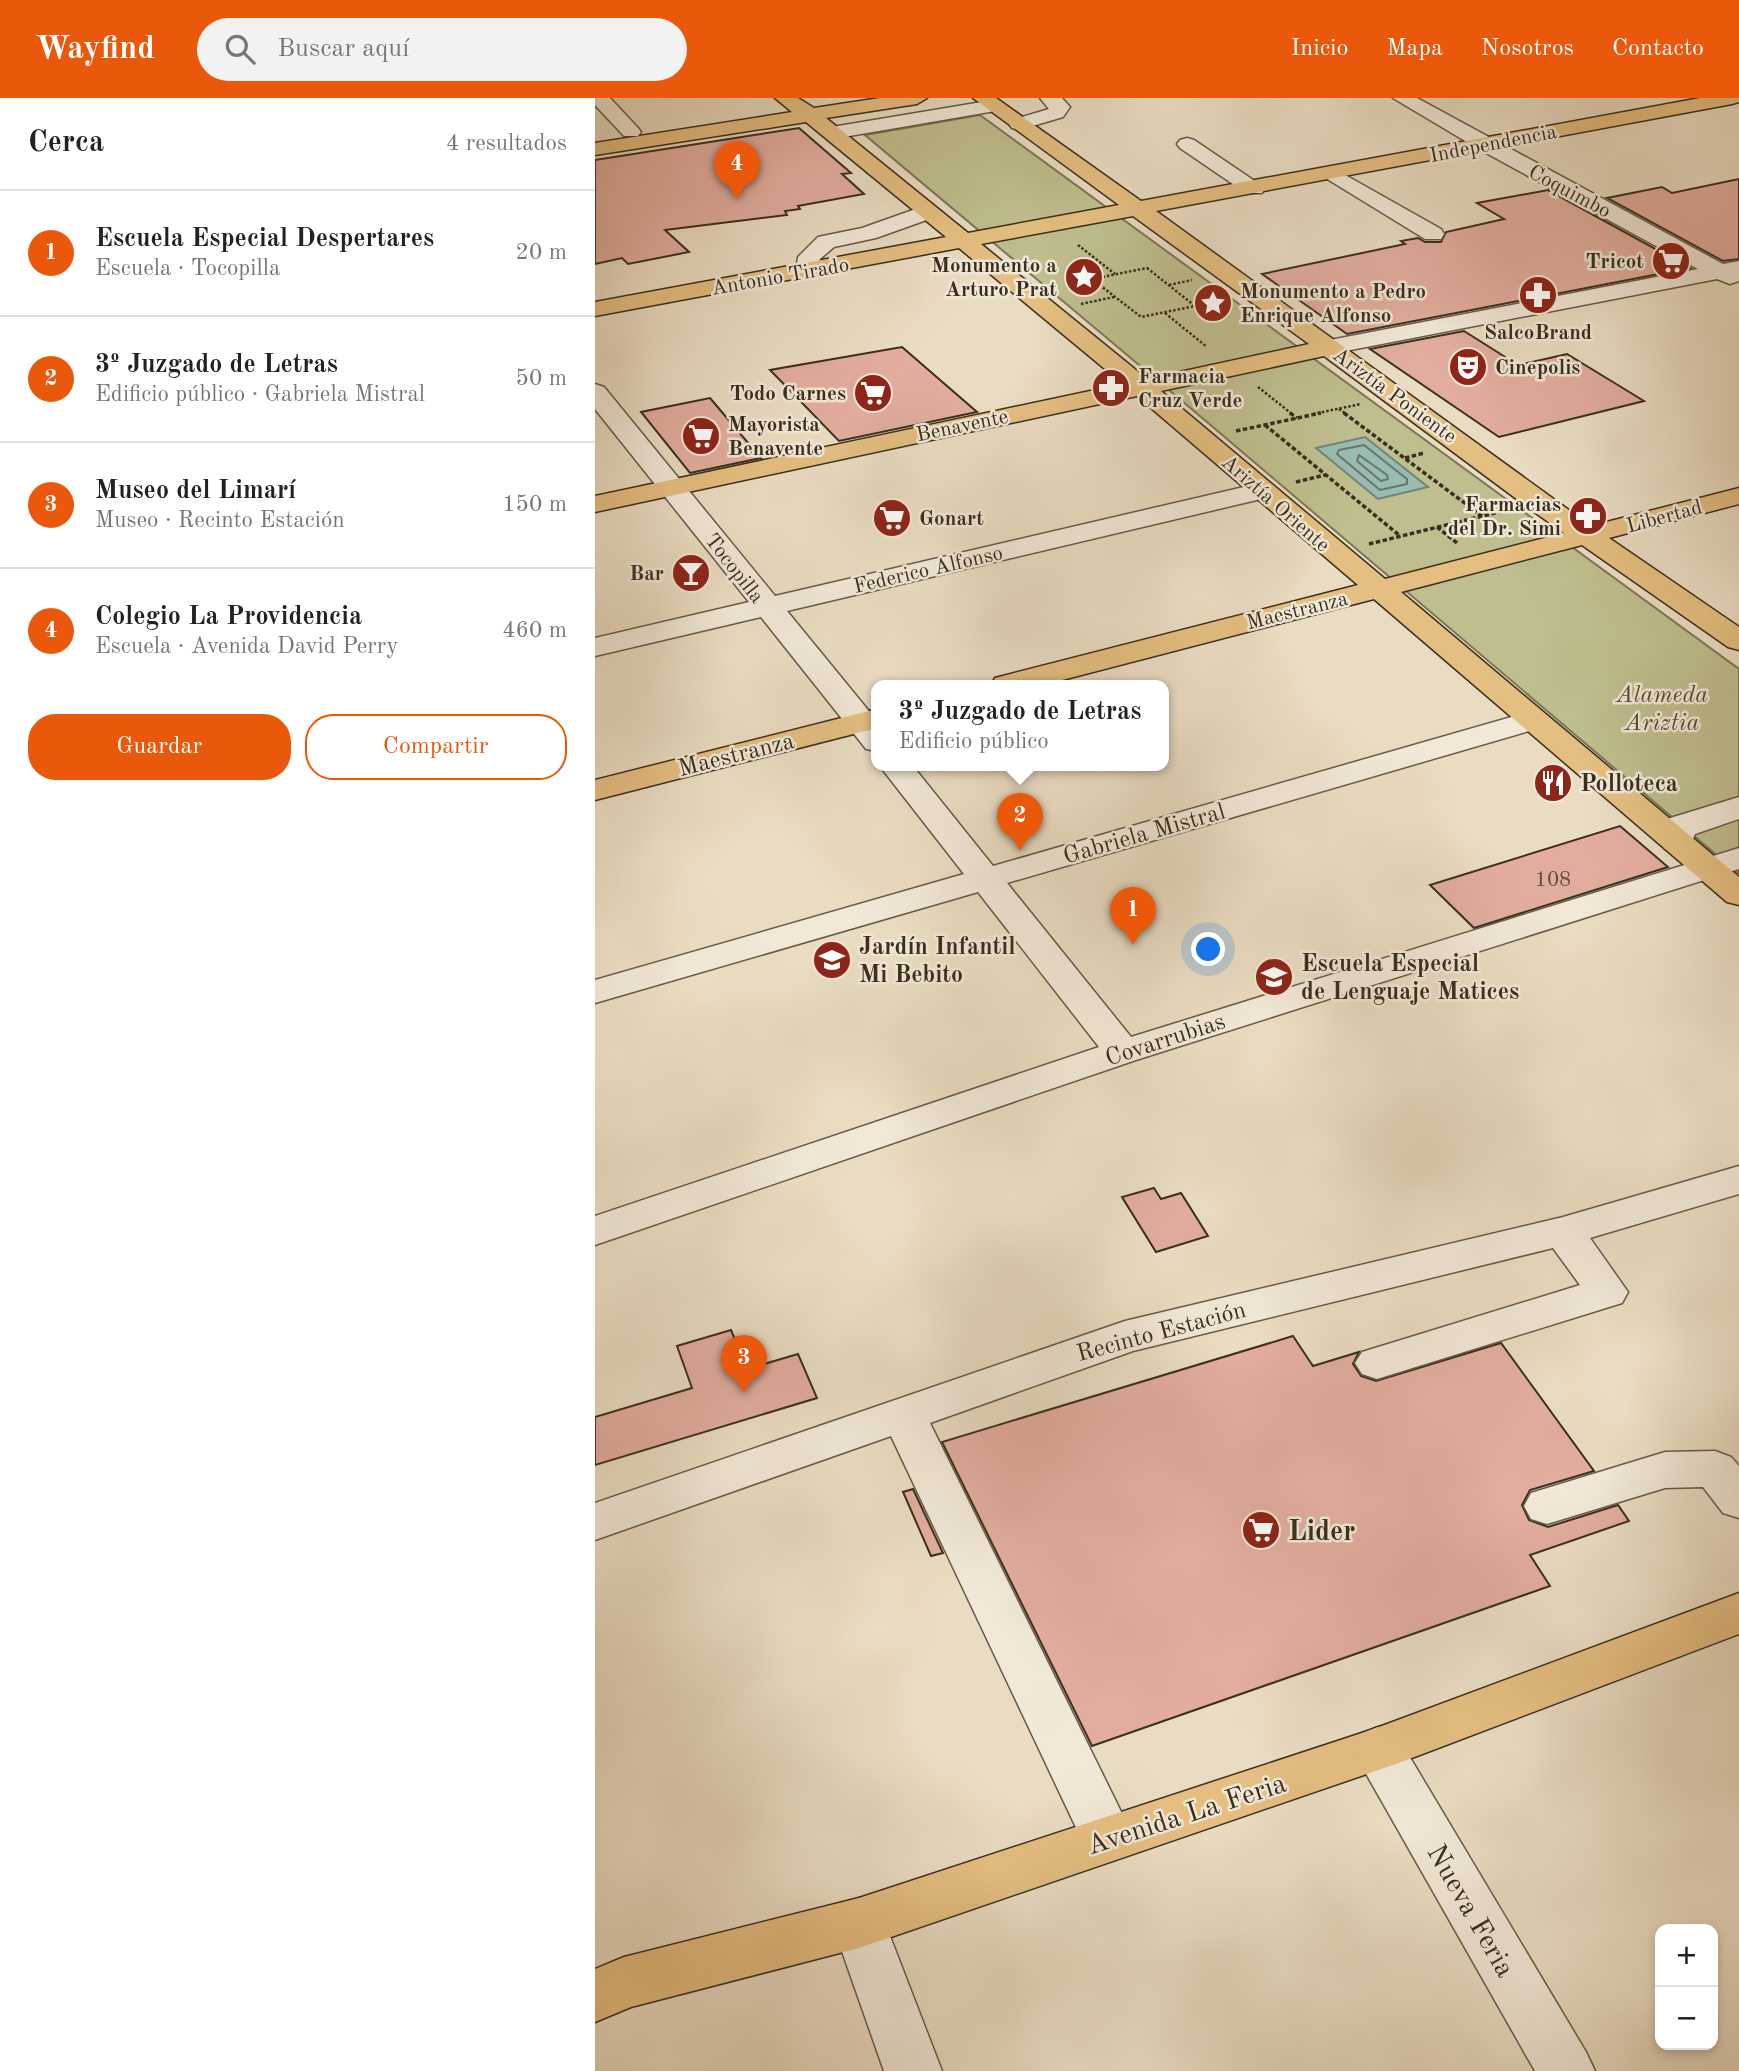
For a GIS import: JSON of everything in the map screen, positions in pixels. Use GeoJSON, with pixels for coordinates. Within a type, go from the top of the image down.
{"type":"FeatureCollection","features":[{"type":"Feature","properties":{"kind":"main road"},"geometry":{"type":"LineString","coordinates":[[595,137],[796,106],[917,98]]}},
{"type":"Feature","properties":{"kind":"main road","name":"Independencia"},"geometry":{"type":"LineString","coordinates":[[959,243],[1732,98]]}},
{"type":"Feature","properties":{"kind":"main road","name":"Ariztía Poniente"},"geometry":{"type":"LineString","coordinates":[[988,102],[1330,347],[1540,503],[1739,641]]}},
{"type":"Feature","properties":{"kind":"main road"},"geometry":{"type":"LineString","coordinates":[[595,149],[796,106]]}},
{"type":"Feature","properties":{"kind":"main road","name":"Ariztía Oriente"},"geometry":{"type":"LineString","coordinates":[[796,106],[927,212],[959,243],[1142,387],[1377,590],[1677,842],[1723,864],[1739,895]]}},
{"type":"Feature","properties":{"kind":"main road","name":"Antonio Tirado"},"geometry":{"type":"LineString","coordinates":[[595,309],[959,243]]}},
{"type":"Feature","properties":{"kind":"main road","name":"Benavente"},"geometry":{"type":"LineString","coordinates":[[595,504],[1330,347]]}},
{"type":"Feature","properties":{"kind":"main road","name":"Libertad"},"geometry":{"type":"LineString","coordinates":[[1588,536],[1739,496]]}},
{"type":"Feature","properties":{"kind":"main road","name":"Maestranza"},"geometry":{"type":"LineString","coordinates":[[1026,680],[1588,536]]}},
{"type":"Feature","properties":{"kind":"main road","name":"Maestranza"},"geometry":{"type":"LineString","coordinates":[[595,790],[871,727]]}},
{"type":"Feature","properties":{"kind":"main road","name":"Avenida La Feria"},"geometry":{"type":"LineString","coordinates":[[605,1988],[859,1923],[1378,1749],[1739,1613]]}},
{"type":"Feature","properties":{"kind":"street"},"geometry":{"type":"LineString","coordinates":[[599,98],[631,132]]}},
{"type":"Feature","properties":{"kind":"street"},"geometry":{"type":"LineString","coordinates":[[1019,124],[1056,113],[1060,107],[1050,98]]}},
{"type":"Feature","properties":{"kind":"street","name":"Coquimbo"},"geometry":{"type":"LineString","coordinates":[[1403,98],[1483,145],[1733,274]]}},
{"type":"Feature","properties":{"kind":"street"},"geometry":{"type":"LineString","coordinates":[[832,133],[988,102]]}},
{"type":"Feature","properties":{"kind":"street"},"geometry":{"type":"LineString","coordinates":[[1187,144],[1254,188]]}},
{"type":"Feature","properties":{"kind":"street"},"geometry":{"type":"LineString","coordinates":[[1331,173],[1433,234]]}},
{"type":"Feature","properties":{"kind":"street"},"geometry":{"type":"LineString","coordinates":[[807,271],[809,257],[826,242],[868,233],[927,212]]}},
{"type":"Feature","properties":{"kind":"street"},"geometry":{"type":"LineString","coordinates":[[906,219],[934,243],[959,243]]}},
{"type":"Feature","properties":{"kind":"street"},"geometry":{"type":"LineString","coordinates":[[1330,347],[1733,274]]}},
{"type":"Feature","properties":{"kind":"street","name":"Tocopilla"},"geometry":{"type":"LineString","coordinates":[[598,400],[765,607],[871,727]]}},
{"type":"Feature","properties":{"kind":"street","name":"Federico Alfonso"},"geometry":{"type":"LineString","coordinates":[[595,647],[1261,491]]}},
{"type":"Feature","properties":{"kind":"street","name":"Gabriela Mistral"},"geometry":{"type":"LineString","coordinates":[[595,992],[1532,720]]}},
{"type":"Feature","properties":{"kind":"street"},"geometry":{"type":"LineString","coordinates":[[900,771],[1123,1052]]}},
{"type":"Feature","properties":{"kind":"street"},"geometry":{"type":"LineString","coordinates":[[1677,842],[1679,826],[1694,824],[1739,807]]}},
{"type":"Feature","properties":{"kind":"street","name":"Covarrubias"},"geometry":{"type":"LineString","coordinates":[[595,1231],[1123,1052],[1723,864]]}},
{"type":"Feature","properties":{"kind":"street","name":"Recinto Estación"},"geometry":{"type":"LineString","coordinates":[[595,1522],[1125,1337],[1563,1231],[1739,1180]]}},
{"type":"Feature","properties":{"kind":"street"},"geometry":{"type":"LineString","coordinates":[[1377,1363],[1607,1293],[1563,1231]]}},
{"type":"Feature","properties":{"kind":"street"},"geometry":{"type":"LineString","coordinates":[[902,1414],[1108,1838]]}},
{"type":"Feature","properties":{"kind":"street"},"geometry":{"type":"LineString","coordinates":[[1547,1506],[1665,1470],[1715,1469],[1739,1500]]}},
{"type":"Feature","properties":{"kind":"street","name":"Nueva Feria"},"geometry":{"type":"LineString","coordinates":[[1378,1749],[1566,2071]]}},
{"type":"Feature","properties":{"kind":"street"},"geometry":{"type":"LineString","coordinates":[[859,1923],[913,2071]]}},
{"type":"Feature","properties":{"kind":"path"},"geometry":{"type":"LineString","coordinates":[[1052,225],[1116,275]]}},
{"type":"Feature","properties":{"kind":"path"},"geometry":{"type":"LineString","coordinates":[[1147,268],[1195,306],[1164,313],[1140,317],[1092,279],[1147,268]]}},
{"type":"Feature","properties":{"kind":"path"},"geometry":{"type":"LineString","coordinates":[[1164,313],[1297,418]]}},
{"type":"Feature","properties":{"kind":"path"},"geometry":{"type":"LineString","coordinates":[[1201,439],[1395,396]]}},
{"type":"Feature","properties":{"kind":"path"},"geometry":{"type":"LineString","coordinates":[[1339,409],[1482,516]]}},
{"type":"Feature","properties":{"kind":"path"},"geometry":{"type":"LineString","coordinates":[[1265,425],[1400,536]]}},
{"type":"Feature","properties":{"kind":"path"},"geometry":{"type":"LineString","coordinates":[[1334,553],[1540,503]]}},
{"type":"Feature","properties":{"kind":"green space","name":"Alameda Ariztia"},"geometry":{"type":"Polygon","coordinates":[[[980,115],[1739,669],[1739,874],[865,135],[980,115]]]}},
{"type":"Feature","properties":{"kind":"water"},"geometry":{"type":"Polygon","coordinates":[[[1365,437],[1428,487],[1378,499],[1316,448],[1365,437]]]}},
{"type":"Feature","properties":{"kind":"building"},"geometry":{"type":"Polygon","coordinates":[[[799,128],[851,173],[842,174],[864,194],[798,206],[800,209],[785,211],[787,215],[665,230],[689,252],[628,264],[622,258],[595,264],[595,160],[799,128]]]}},
{"type":"Feature","properties":{"kind":"building"},"geometry":{"type":"Polygon","coordinates":[[[1739,179],[1739,259],[1723,261],[1607,198],[1662,187],[1672,193],[1739,179]]]}},
{"type":"Feature","properties":{"kind":"building"},"geometry":{"type":"Polygon","coordinates":[[[1548,190],[1690,268],[1347,334],[1262,274],[1405,244],[1401,241],[1418,238],[1425,242],[1441,242],[1446,232],[1504,219],[1477,203],[1548,190]]]}},
{"type":"Feature","properties":{"kind":"building"},"geometry":{"type":"Polygon","coordinates":[[[1464,331],[1518,365],[1567,354],[1644,401],[1499,437],[1370,349],[1464,331]]]}},
{"type":"Feature","properties":{"kind":"building","name":"Todo Carnes"},"geometry":{"type":"Polygon","coordinates":[[[902,347],[977,412],[839,441],[770,370],[902,347]]]}},
{"type":"Feature","properties":{"kind":"building","name":"Mayorista Benavente"},"geometry":{"type":"Polygon","coordinates":[[[710,398],[761,458],[690,473],[641,412],[710,398]]]}},
{"type":"Feature","properties":{"kind":"building"},"geometry":{"type":"Polygon","coordinates":[[[1620,826],[1668,867],[1474,928],[1430,885],[1620,826]]]}},
{"type":"Feature","properties":{"kind":"building"},"geometry":{"type":"Polygon","coordinates":[[[1154,1188],[1161,1199],[1181,1193],[1208,1236],[1156,1252],[1122,1197],[1154,1188]]]}},
{"type":"Feature","properties":{"kind":"building"},"geometry":{"type":"Polygon","coordinates":[[[731,1330],[747,1369],[798,1354],[817,1398],[595,1465],[595,1417],[692,1388],[677,1346],[731,1330]]]}},
{"type":"Feature","properties":{"kind":"building","name":"Lider"},"geometry":{"type":"Polygon","coordinates":[[[1293,1336],[1313,1366],[1359,1352],[1353,1364],[1361,1376],[1376,1381],[1501,1343],[1594,1471],[1530,1490],[1522,1505],[1529,1520],[1548,1527],[1618,1505],[1629,1521],[1530,1555],[1550,1586],[1092,1746],[942,1442],[1293,1336]]]}},
{"type":"Feature","properties":{"kind":"building"},"geometry":{"type":"Polygon","coordinates":[[[913,1489],[943,1553],[931,1556],[903,1492],[913,1489]]]}},
{"type":"Feature","properties":{"kind":"place","name":"Colegio La Providencia"},"geometry":{"type":"Point","coordinates":[737,199]}},
{"type":"Feature","properties":{"kind":"place","name":"Tricot"},"geometry":{"type":"Point","coordinates":[1671,261]}},
{"type":"Feature","properties":{"kind":"place","name":"Monumento a Arturo Prat"},"geometry":{"type":"Point","coordinates":[1084,277]}},
{"type":"Feature","properties":{"kind":"place","name":"SalcoBrand"},"geometry":{"type":"Point","coordinates":[1538,295]}},
{"type":"Feature","properties":{"kind":"place","name":"Monumento a Pedro Enrique Alfonso"},"geometry":{"type":"Point","coordinates":[1213,303]}},
{"type":"Feature","properties":{"kind":"place","name":"Cinepolis"},"geometry":{"type":"Point","coordinates":[1468,367]}},
{"type":"Feature","properties":{"kind":"place","name":"Farmacia Cruz Verde"},"geometry":{"type":"Point","coordinates":[1111,388]}},
{"type":"Feature","properties":{"kind":"place","name":"Todo Carnes"},"geometry":{"type":"Point","coordinates":[873,393]}},
{"type":"Feature","properties":{"kind":"place","name":"Mayorista Benavente"},"geometry":{"type":"Point","coordinates":[701,436]}},
{"type":"Feature","properties":{"kind":"place","name":"Farmacias del Dr. Simi"},"geometry":{"type":"Point","coordinates":[1588,516]}},
{"type":"Feature","properties":{"kind":"place","name":"Gonart"},"geometry":{"type":"Point","coordinates":[892,518]}},
{"type":"Feature","properties":{"kind":"place","name":"Bar"},"geometry":{"type":"Point","coordinates":[691,573]}},
{"type":"Feature","properties":{"kind":"place","name":"Polloteca"},"geometry":{"type":"Point","coordinates":[1553,783]}},
{"type":"Feature","properties":{"kind":"place","name":"3º Juzgado de Letras"},"geometry":{"type":"Point","coordinates":[1020,851]}},
{"type":"Feature","properties":{"kind":"place","name":"Escuela Especial Despertares"},"geometry":{"type":"Point","coordinates":[1133,945]}},
{"type":"Feature","properties":{"kind":"place","name":"Jardín Infantil Mi Bebito"},"geometry":{"type":"Point","coordinates":[832,960]}},
{"type":"Feature","properties":{"kind":"place","name":"Escuela Especial de Lenguaje Matices"},"geometry":{"type":"Point","coordinates":[1274,977]}},
{"type":"Feature","properties":{"kind":"place","name":"Museo del Limarí"},"geometry":{"type":"Point","coordinates":[744,1393]}},
{"type":"Feature","properties":{"kind":"place","name":"Lider"},"geometry":{"type":"Point","coordinates":[1261,1530]}}]}
